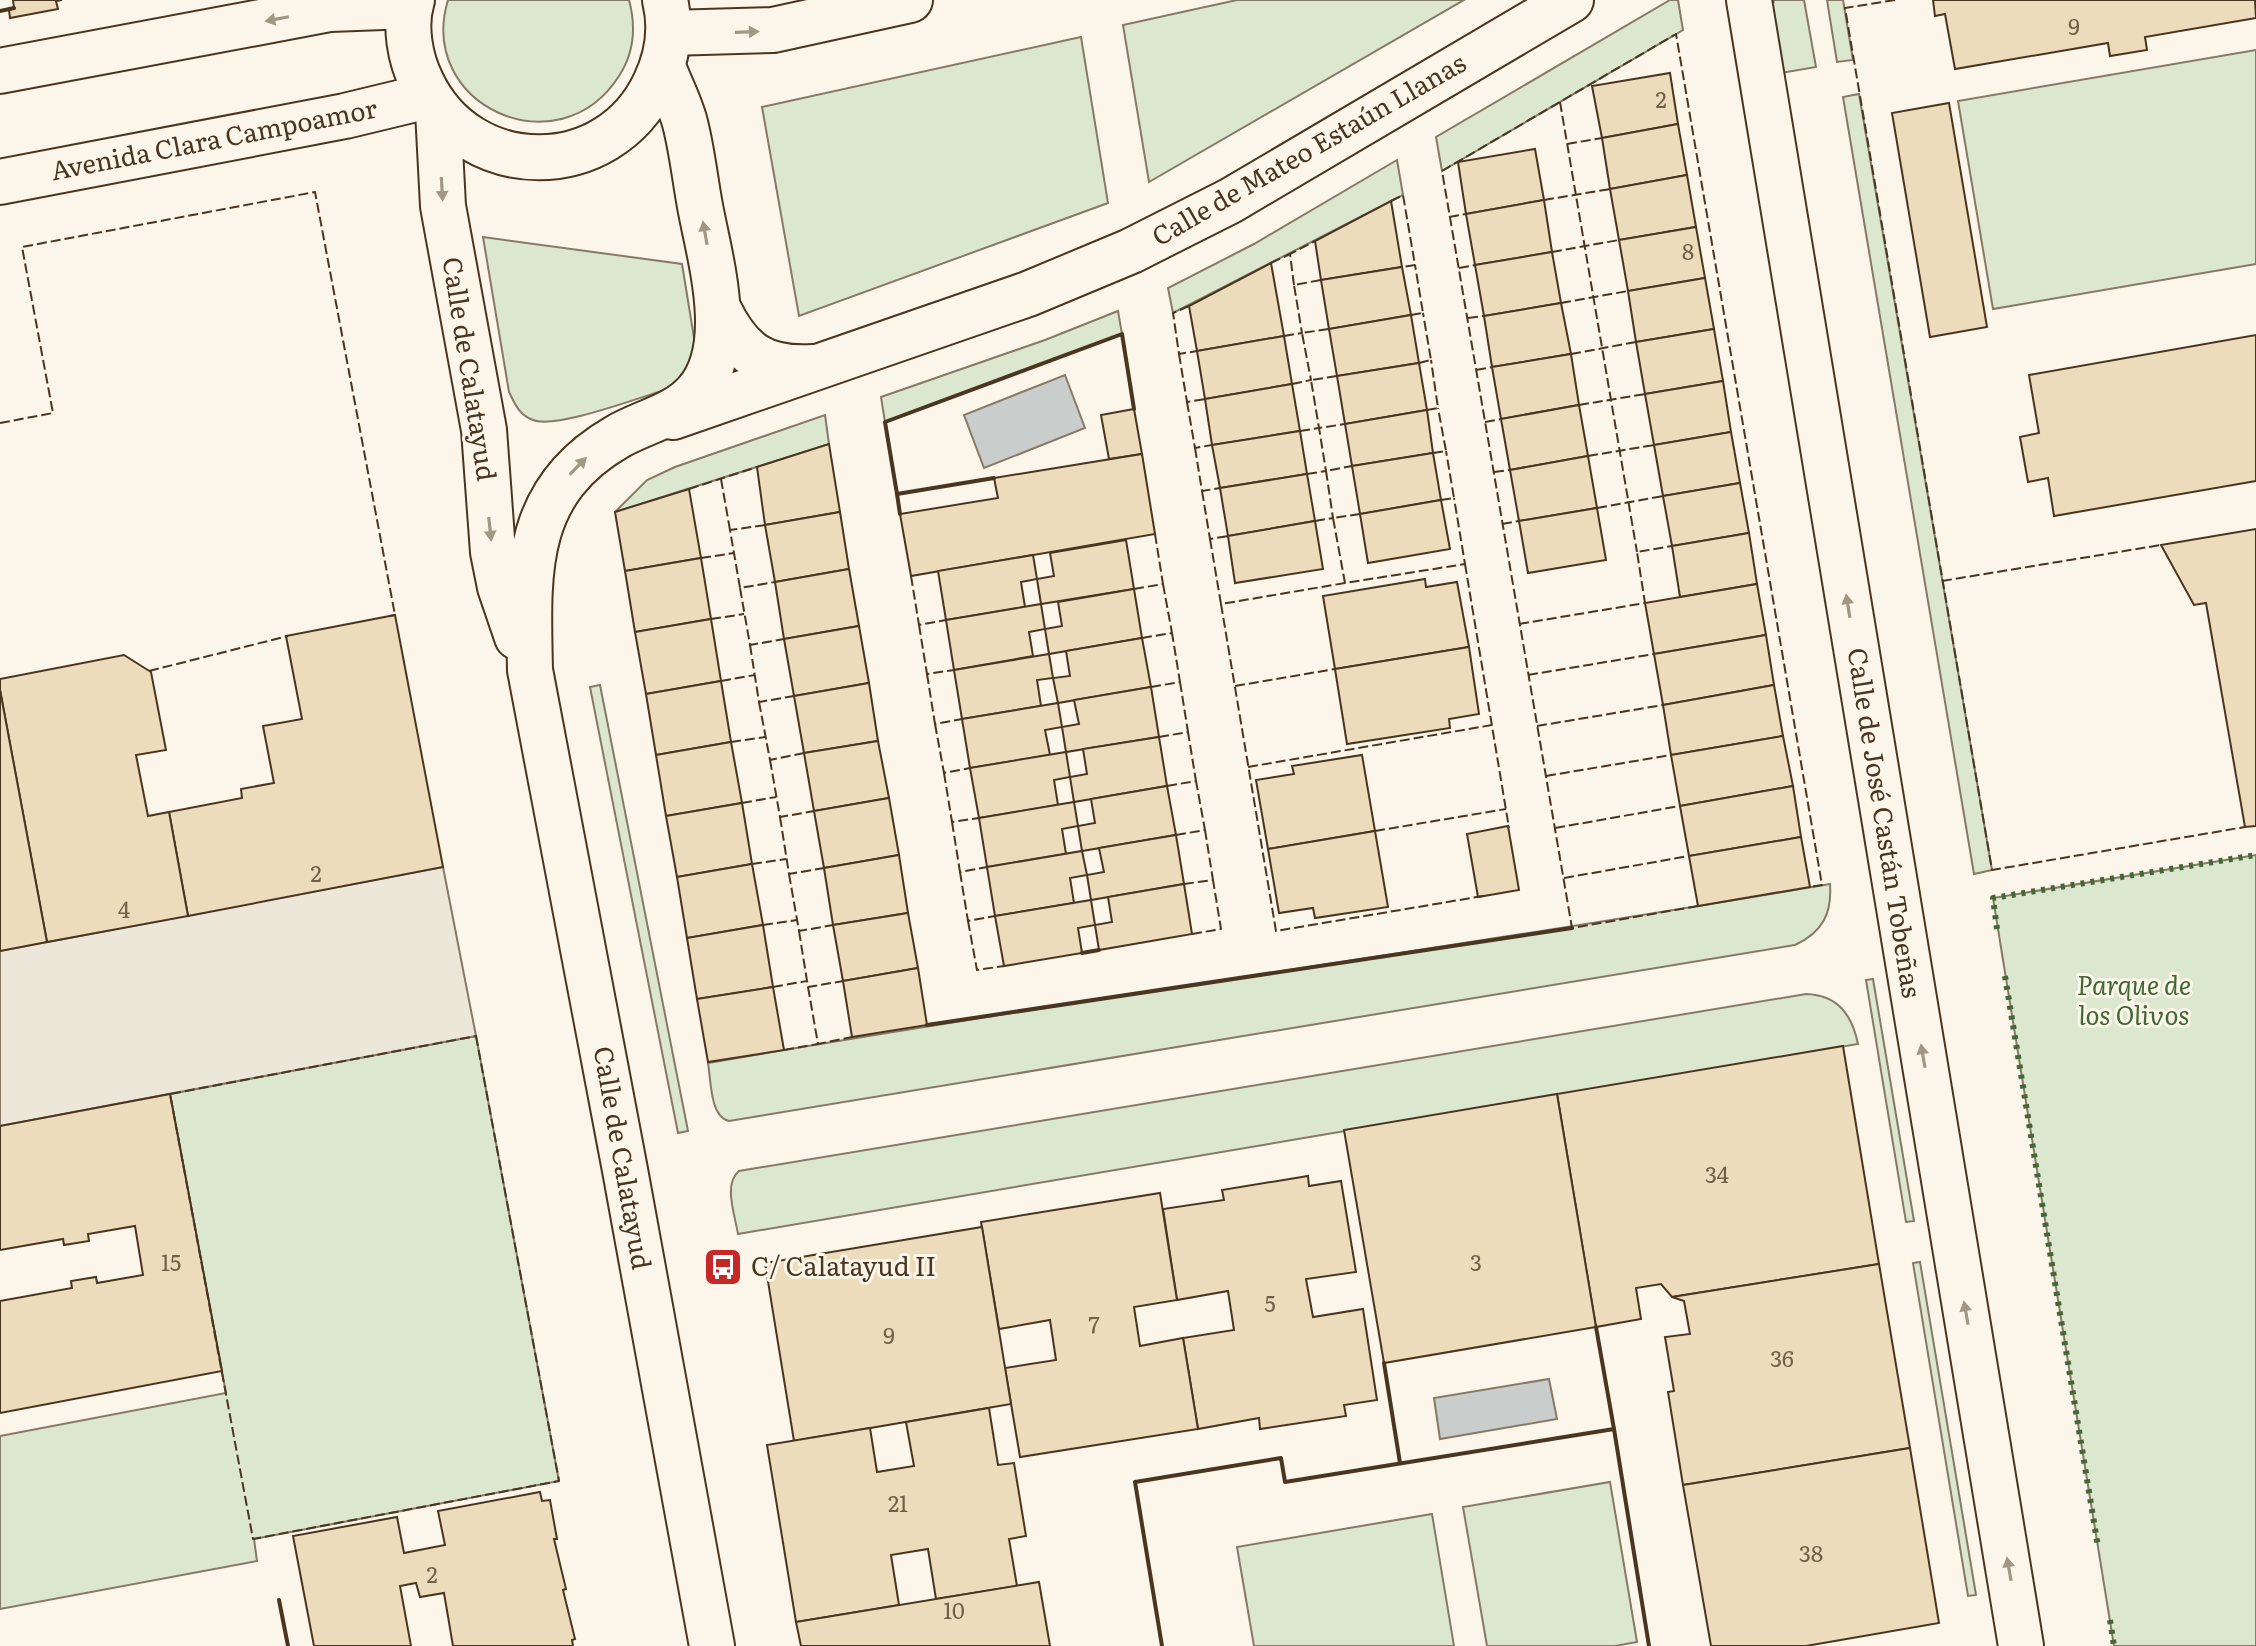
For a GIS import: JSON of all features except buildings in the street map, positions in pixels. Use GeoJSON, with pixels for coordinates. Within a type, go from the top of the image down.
{"type":"FeatureCollection","features":[{"type":"Feature","properties":{"kind":"street"},"geometry":{"type":"LineString","coordinates":[[0,71],[330,9],[411,3],[409,37],[414,68],[433,104],[464,135],[495,151],[530,158],[564,156],[597,145],[626,125],[648,98],[666,33],[773,30],[910,0]]}},
{"type":"Feature","properties":{"kind":"street","name":"Calle de Mateo Estaún Llanas"},"geometry":{"type":"LineString","coordinates":[[619,436],[1028,294],[1155,239],[1230,201],[1571,0]]}},
{"type":"Feature","properties":{"kind":"street","name":"Calle de José Castán Tobeñas"},"geometry":{"type":"LineString","coordinates":[[1749,0],[2021,1646]]}},
{"type":"Feature","properties":{"kind":"street","name":"Calle de Calatayud"},"geometry":{"type":"LineString","coordinates":[[530,670],[528,600],[531,561],[540,524],[558,489],[584,458],[619,436],[683,405],[697,392],[708,375],[716,351],[719,310],[666,33]]}},
{"type":"Feature","properties":{"kind":"street","name":"Calle de Calatayud"},"geometry":{"type":"LineString","coordinates":[[433,104],[443,206],[484,430],[493,552],[500,587],[530,670],[712,1646]]}},
{"type":"Feature","properties":{"kind":"street","name":"Avenida Clara Campoamor"},"geometry":{"type":"LineString","coordinates":[[0,182],[345,116],[433,104]]}},
{"type":"Feature","properties":{"kind":"street","name":"Calle de Mateo Estaún Llanas"},"geometry":{"type":"LineString","coordinates":[[719,310],[730,333],[746,351],[767,363],[790,369],[815,367]]}},
{"type":"Feature","properties":{"kind":"green space"},"geometry":{"type":"Polygon","coordinates":[[[448,0],[629,0],[633,29],[631,49],[619,76],[593,104],[562,119],[530,121],[499,113],[472,95],[453,70],[444,38],[448,0]]]}},
{"type":"Feature","properties":{"kind":"green space"},"geometry":{"type":"Polygon","coordinates":[[[1237,0],[1464,0],[1149,182],[1123,25],[1237,0]]]}},
{"type":"Feature","properties":{"kind":"green space"},"geometry":{"type":"Polygon","coordinates":[[[1670,0],[1678,0],[1683,30],[1442,171],[1436,137],[1670,0]]]}},
{"type":"Feature","properties":{"kind":"green space"},"geometry":{"type":"Polygon","coordinates":[[[1774,0],[1804,0],[1816,67],[1775,74],[1770,17],[1774,0]]]}},
{"type":"Feature","properties":{"kind":"green space"},"geometry":{"type":"Polygon","coordinates":[[[1827,0],[1843,0],[1853,60],[1837,62],[1827,0]]]}},
{"type":"Feature","properties":{"kind":"green space"},"geometry":{"type":"Polygon","coordinates":[[[1081,37],[1108,203],[799,316],[762,107],[1081,37]]]}},
{"type":"Feature","properties":{"kind":"green space"},"geometry":{"type":"Polygon","coordinates":[[[2256,50],[2256,264],[1993,309],[1958,101],[2256,50]]]}},
{"type":"Feature","properties":{"kind":"green space"},"geometry":{"type":"Polygon","coordinates":[[[1859,94],[1992,870],[1974,874],[1843,97],[1859,94]]]}},
{"type":"Feature","properties":{"kind":"green space"},"geometry":{"type":"Polygon","coordinates":[[[1397,160],[1403,195],[1173,313],[1168,288],[1254,244],[1397,160]]]}},
{"type":"Feature","properties":{"kind":"green space"},"geometry":{"type":"Polygon","coordinates":[[[483,237],[682,264],[696,350],[691,363],[679,379],[662,391],[576,417],[544,422],[528,418],[518,409],[509,392],[483,237]]]}},
{"type":"Feature","properties":{"kind":"green space"},"geometry":{"type":"Polygon","coordinates":[[[1118,311],[1122,334],[885,422],[881,397],[1118,311]]]}},
{"type":"Feature","properties":{"kind":"green space"},"geometry":{"type":"Polygon","coordinates":[[[825,415],[829,444],[615,512],[647,480],[675,467],[825,415]]]}},
{"type":"Feature","properties":{"kind":"green space"},"geometry":{"type":"Polygon","coordinates":[[[600,685],[688,1131],[678,1133],[590,687],[600,685]]]}},
{"type":"Feature","properties":{"kind":"green space","name":"Parque de los Olivos"},"geometry":{"type":"Polygon","coordinates":[[[2256,855],[2256,1646],[2114,1646],[1993,898],[2256,855]]]}},
{"type":"Feature","properties":{"kind":"green space"},"geometry":{"type":"Polygon","coordinates":[[[1830,884],[1824,920],[1813,934],[1795,945],[729,1121],[718,1113],[712,1097],[708,1063],[1830,884]]]}},
{"type":"Feature","properties":{"kind":"green space"},"geometry":{"type":"Polygon","coordinates":[[[1873,979],[1914,1221],[1906,1222],[1866,980],[1873,979]]]}},
{"type":"Feature","properties":{"kind":"green space"},"geometry":{"type":"Polygon","coordinates":[[[1806,994],[1827,998],[1842,1008],[1852,1024],[1858,1044],[738,1234],[731,1192],[734,1177],[739,1171],[1806,994]]]}},
{"type":"Feature","properties":{"kind":"green space"},"geometry":{"type":"Polygon","coordinates":[[[476,1036],[559,1481],[254,1539],[257,1561],[0,1609],[0,1436],[226,1393],[170,1094],[476,1036]]]}},
{"type":"Feature","properties":{"kind":"green space"},"geometry":{"type":"Polygon","coordinates":[[[1920,1262],[1976,1595],[1968,1596],[1913,1263],[1920,1262]]]}},
{"type":"Feature","properties":{"kind":"green space"},"geometry":{"type":"Polygon","coordinates":[[[1610,1482],[1637,1642],[1615,1646],[1487,1646],[1463,1507],[1610,1482]]]}},
{"type":"Feature","properties":{"kind":"green space"},"geometry":{"type":"Polygon","coordinates":[[[1432,1514],[1454,1646],[1254,1646],[1237,1547],[1432,1514]]]}},
{"type":"Feature","properties":{"kind":"shaded area"},"geometry":{"type":"Polygon","coordinates":[[[1065,375],[1085,428],[984,468],[964,415],[1065,375]]]}},
{"type":"Feature","properties":{"kind":"shaded area"},"geometry":{"type":"Polygon","coordinates":[[[443,867],[476,1036],[0,1126],[0,951],[443,867]]]}},
{"type":"Feature","properties":{"kind":"shaded area"},"geometry":{"type":"Polygon","coordinates":[[[1549,1379],[1557,1419],[1440,1439],[1434,1398],[1549,1379]]]}},
{"type":"Feature","properties":{"kind":"hedge"},"geometry":{"type":"LineString","coordinates":[[1997,929],[1993,898],[2256,855]]}},
{"type":"Feature","properties":{"kind":"hedge"},"geometry":{"type":"LineString","coordinates":[[2005,976],[2098,1547]]}},
{"type":"Feature","properties":{"kind":"hedge"},"geometry":{"type":"LineString","coordinates":[[2110,1620],[2114,1646]]}},
{"type":"Feature","properties":{"kind":"fence"},"geometry":{"type":"LineString","coordinates":[[1895,0],[1845,8],[1992,870],[2245,827]]}},
{"type":"Feature","properties":{"kind":"fence"},"geometry":{"type":"LineString","coordinates":[[1698,906],[1572,928],[1442,171],[1676,34],[1822,885],[1810,887]]}},
{"type":"Feature","properties":{"kind":"fence"},"geometry":{"type":"LineString","coordinates":[[1560,102],[1637,552]]}},
{"type":"Feature","properties":{"kind":"fence"},"geometry":{"type":"LineString","coordinates":[[1567,144],[1602,138]]}},
{"type":"Feature","properties":{"kind":"fence"},"geometry":{"type":"LineString","coordinates":[[1544,200],[1610,189]]}},
{"type":"Feature","properties":{"kind":"fence"},"geometry":{"type":"LineString","coordinates":[[0,423],[53,413],[22,247],[315,192],[395,615],[390,616]]}},
{"type":"Feature","properties":{"kind":"fence"},"geometry":{"type":"LineString","coordinates":[[1391,201],[1403,195],[1415,265],[1402,267]]}},
{"type":"Feature","properties":{"kind":"fence"},"geometry":{"type":"LineString","coordinates":[[1449,217],[1466,214]]}},
{"type":"Feature","properties":{"kind":"fence"},"geometry":{"type":"LineString","coordinates":[[1552,252],[1619,240]]}},
{"type":"Feature","properties":{"kind":"fence"},"geometry":{"type":"LineString","coordinates":[[1294,285],[1290,254],[1315,241]]}},
{"type":"Feature","properties":{"kind":"fence"},"geometry":{"type":"LineString","coordinates":[[1271,263],[1290,254]]}},
{"type":"Feature","properties":{"kind":"fence"},"geometry":{"type":"LineString","coordinates":[[1411,315],[1423,313],[1415,265]]}},
{"type":"Feature","properties":{"kind":"fence"},"geometry":{"type":"LineString","coordinates":[[1459,268],[1475,265]]}},
{"type":"Feature","properties":{"kind":"fence"},"geometry":{"type":"LineString","coordinates":[[1284,336],[1302,333],[1294,285],[1321,280]]}},
{"type":"Feature","properties":{"kind":"fence"},"geometry":{"type":"LineString","coordinates":[[1561,303],[1628,291]]}},
{"type":"Feature","properties":{"kind":"fence"},"geometry":{"type":"LineString","coordinates":[[1189,306],[1173,313],[1179,354],[1197,351]]}},
{"type":"Feature","properties":{"kind":"fence"},"geometry":{"type":"LineString","coordinates":[[1419,363],[1431,360],[1423,313]]}},
{"type":"Feature","properties":{"kind":"fence"},"geometry":{"type":"LineString","coordinates":[[1468,318],[1484,316]]}},
{"type":"Feature","properties":{"kind":"fence"},"geometry":{"type":"LineString","coordinates":[[1292,384],[1311,380],[1302,333],[1329,329]]}},
{"type":"Feature","properties":{"kind":"fence"},"geometry":{"type":"LineString","coordinates":[[1571,354],[1636,342]]}},
{"type":"Feature","properties":{"kind":"fence"},"geometry":{"type":"LineString","coordinates":[[1179,354],[1187,402],[1205,399]]}},
{"type":"Feature","properties":{"kind":"fence"},"geometry":{"type":"LineString","coordinates":[[1427,410],[1438,408],[1431,360]]}},
{"type":"Feature","properties":{"kind":"fence"},"geometry":{"type":"LineString","coordinates":[[1476,370],[1492,367]]}},
{"type":"Feature","properties":{"kind":"fence"},"geometry":{"type":"LineString","coordinates":[[1300,431],[1319,428],[1311,380],[1337,376]]}},
{"type":"Feature","properties":{"kind":"fence"},"geometry":{"type":"LineString","coordinates":[[1579,405],[1645,394]]}},
{"type":"Feature","properties":{"kind":"fence"},"geometry":{"type":"LineString","coordinates":[[1187,402],[1195,448],[1212,445]]}},
{"type":"Feature","properties":{"kind":"fence"},"geometry":{"type":"LineString","coordinates":[[1433,453],[1446,451],[1438,408]]}},
{"type":"Feature","properties":{"kind":"fence"},"geometry":{"type":"LineString","coordinates":[[1485,422],[1501,419]]}},
{"type":"Feature","properties":{"kind":"fence"},"geometry":{"type":"LineString","coordinates":[[1307,474],[1326,471],[1319,428],[1345,424]]}},
{"type":"Feature","properties":{"kind":"fence"},"geometry":{"type":"LineString","coordinates":[[1588,456],[1654,445]]}},
{"type":"Feature","properties":{"kind":"fence"},"geometry":{"type":"LineString","coordinates":[[1195,448],[1202,491],[1220,488]]}},
{"type":"Feature","properties":{"kind":"fence"},"geometry":{"type":"LineString","coordinates":[[1441,500],[1454,498],[1446,451]]}},
{"type":"Feature","properties":{"kind":"fence"},"geometry":{"type":"LineString","coordinates":[[1315,521],[1333,518],[1326,471],[1352,466]]}},
{"type":"Feature","properties":{"kind":"fence"},"geometry":{"type":"LineString","coordinates":[[689,489],[757,467]]}},
{"type":"Feature","properties":{"kind":"fence"},"geometry":{"type":"LineString","coordinates":[[1494,472],[1510,470]]}},
{"type":"Feature","properties":{"kind":"fence"},"geometry":{"type":"LineString","coordinates":[[721,479],[730,530]]}},
{"type":"Feature","properties":{"kind":"fence"},"geometry":{"type":"LineString","coordinates":[[1202,491],[1210,539],[1228,536]]}},
{"type":"Feature","properties":{"kind":"fence"},"geometry":{"type":"LineString","coordinates":[[1597,508],[1663,496]]}},
{"type":"Feature","properties":{"kind":"fence"},"geometry":{"type":"LineString","coordinates":[[1360,514],[1333,518],[1345,583],[1465,564],[1454,498]]}},
{"type":"Feature","properties":{"kind":"fence"},"geometry":{"type":"LineString","coordinates":[[1502,524],[1519,521]]}},
{"type":"Feature","properties":{"kind":"fence"},"geometry":{"type":"LineString","coordinates":[[765,525],[730,530],[740,588],[775,582]]}},
{"type":"Feature","properties":{"kind":"fence"},"geometry":{"type":"LineString","coordinates":[[1134,589],[1163,584],[1155,534]]}},
{"type":"Feature","properties":{"kind":"fence"},"geometry":{"type":"LineString","coordinates":[[1210,539],[1221,604],[1345,583]]}},
{"type":"Feature","properties":{"kind":"fence"},"geometry":{"type":"LineString","coordinates":[[1942,581],[2161,545]]}},
{"type":"Feature","properties":{"kind":"fence"},"geometry":{"type":"LineString","coordinates":[[1519,624],[1645,603],[1637,552],[1672,546]]}},
{"type":"Feature","properties":{"kind":"fence"},"geometry":{"type":"LineString","coordinates":[[701,558],[734,553]]}},
{"type":"Feature","properties":{"kind":"fence"},"geometry":{"type":"LineString","coordinates":[[1465,564],[1509,828]]}},
{"type":"Feature","properties":{"kind":"fence"},"geometry":{"type":"LineString","coordinates":[[911,576],[919,625],[946,620]]}},
{"type":"Feature","properties":{"kind":"fence"},"geometry":{"type":"LineString","coordinates":[[1142,638],[1172,633],[1163,584]]}},
{"type":"Feature","properties":{"kind":"fence"},"geometry":{"type":"LineString","coordinates":[[740,588],[750,645],[784,639]]}},
{"type":"Feature","properties":{"kind":"fence"},"geometry":{"type":"LineString","coordinates":[[1221,604],[1276,931],[1483,896]]}},
{"type":"Feature","properties":{"kind":"fence"},"geometry":{"type":"LineString","coordinates":[[711,619],[744,614]]}},
{"type":"Feature","properties":{"kind":"fence"},"geometry":{"type":"LineString","coordinates":[[919,625],[927,674],[954,670]]}},
{"type":"Feature","properties":{"kind":"fence"},"geometry":{"type":"LineString","coordinates":[[1151,687],[1180,682],[1172,633]]}},
{"type":"Feature","properties":{"kind":"fence"},"geometry":{"type":"LineString","coordinates":[[149,671],[288,636]]}},
{"type":"Feature","properties":{"kind":"fence"},"geometry":{"type":"LineString","coordinates":[[750,645],[759,702],[794,696]]}},
{"type":"Feature","properties":{"kind":"fence"},"geometry":{"type":"LineString","coordinates":[[1528,675],[1654,654]]}},
{"type":"Feature","properties":{"kind":"fence"},"geometry":{"type":"LineString","coordinates":[[1235,686],[1335,669]]}},
{"type":"Feature","properties":{"kind":"fence"},"geometry":{"type":"LineString","coordinates":[[927,674],[935,724],[962,719]]}},
{"type":"Feature","properties":{"kind":"fence"},"geometry":{"type":"LineString","coordinates":[[721,681],[755,675]]}},
{"type":"Feature","properties":{"kind":"fence"},"geometry":{"type":"LineString","coordinates":[[1159,737],[1188,732],[1180,682]]}},
{"type":"Feature","properties":{"kind":"fence"},"geometry":{"type":"LineString","coordinates":[[759,702],[770,760],[804,753]]}},
{"type":"Feature","properties":{"kind":"fence"},"geometry":{"type":"LineString","coordinates":[[1537,726],[1663,705]]}},
{"type":"Feature","properties":{"kind":"fence"},"geometry":{"type":"LineString","coordinates":[[935,724],[944,773],[970,768]]}},
{"type":"Feature","properties":{"kind":"fence"},"geometry":{"type":"LineString","coordinates":[[1248,767],[1492,725]]}},
{"type":"Feature","properties":{"kind":"fence"},"geometry":{"type":"LineString","coordinates":[[1167,786],[1196,781],[1188,732]]}},
{"type":"Feature","properties":{"kind":"fence"},"geometry":{"type":"LineString","coordinates":[[731,742],[765,737]]}},
{"type":"Feature","properties":{"kind":"fence"},"geometry":{"type":"LineString","coordinates":[[1546,776],[1671,755]]}},
{"type":"Feature","properties":{"kind":"fence"},"geometry":{"type":"LineString","coordinates":[[770,760],[780,817],[814,811]]}},
{"type":"Feature","properties":{"kind":"fence"},"geometry":{"type":"LineString","coordinates":[[944,773],[952,822],[979,818]]}},
{"type":"Feature","properties":{"kind":"fence"},"geometry":{"type":"LineString","coordinates":[[1176,835],[1205,830],[1196,781]]}},
{"type":"Feature","properties":{"kind":"fence"},"geometry":{"type":"LineString","coordinates":[[742,803],[776,797]]}},
{"type":"Feature","properties":{"kind":"fence"},"geometry":{"type":"LineString","coordinates":[[1555,828],[1680,806]]}},
{"type":"Feature","properties":{"kind":"fence"},"geometry":{"type":"LineString","coordinates":[[1375,831],[1506,809]]}},
{"type":"Feature","properties":{"kind":"fence"},"geometry":{"type":"LineString","coordinates":[[780,817],[789,874],[824,868]]}},
{"type":"Feature","properties":{"kind":"fence"},"geometry":{"type":"LineString","coordinates":[[952,822],[960,872],[987,867]]}},
{"type":"Feature","properties":{"kind":"fence"},"geometry":{"type":"LineString","coordinates":[[1184,884],[1213,880],[1205,830]]}},
{"type":"Feature","properties":{"kind":"fence"},"geometry":{"type":"LineString","coordinates":[[1564,878],[1689,856]]}},
{"type":"Feature","properties":{"kind":"fence"},"geometry":{"type":"LineString","coordinates":[[752,864],[786,859]]}},
{"type":"Feature","properties":{"kind":"fence"},"geometry":{"type":"LineString","coordinates":[[960,872],[968,921],[995,916]]}},
{"type":"Feature","properties":{"kind":"fence"},"geometry":{"type":"LineString","coordinates":[[789,874],[799,931],[833,925]]}},
{"type":"Feature","properties":{"kind":"fence"},"geometry":{"type":"LineString","coordinates":[[1192,934],[1221,929],[1213,880]]}},
{"type":"Feature","properties":{"kind":"fence"},"geometry":{"type":"LineString","coordinates":[[763,925],[797,920]]}},
{"type":"Feature","properties":{"kind":"fence"},"geometry":{"type":"LineString","coordinates":[[968,921],[977,970],[1004,966]]}},
{"type":"Feature","properties":{"kind":"fence"},"geometry":{"type":"LineString","coordinates":[[799,931],[808,987],[843,981]]}},
{"type":"Feature","properties":{"kind":"fence"},"geometry":{"type":"LineString","coordinates":[[773,987],[807,981]]}},
{"type":"Feature","properties":{"kind":"fence"},"geometry":{"type":"LineString","coordinates":[[808,987],[818,1044],[852,1037]]}},
{"type":"Feature","properties":{"kind":"fence"},"geometry":{"type":"LineString","coordinates":[[476,1036],[559,1481],[253,1539],[170,1094],[476,1036]]}},
{"type":"Feature","properties":{"kind":"fence"},"geometry":{"type":"LineString","coordinates":[[784,1050],[818,1044]]}},
{"type":"Feature","properties":{"kind":"wall"},"geometry":{"type":"LineString","coordinates":[[0,11],[14,8]]}},
{"type":"Feature","properties":{"kind":"wall"},"geometry":{"type":"LineString","coordinates":[[897,494],[885,422],[1122,334],[1134,409]]}},
{"type":"Feature","properties":{"kind":"wall"},"geometry":{"type":"LineString","coordinates":[[900,514],[897,494],[994,478]]}},
{"type":"Feature","properties":{"kind":"wall"},"geometry":{"type":"LineString","coordinates":[[927,1025],[1572,928]]}},
{"type":"Feature","properties":{"kind":"wall"},"geometry":{"type":"LineString","coordinates":[[1082,953],[1099,950]]}},
{"type":"Feature","properties":{"kind":"wall"},"geometry":{"type":"LineString","coordinates":[[1596,1327],[1614,1429]]}},
{"type":"Feature","properties":{"kind":"wall"},"geometry":{"type":"LineString","coordinates":[[1384,1363],[1400,1463]]}},
{"type":"Feature","properties":{"kind":"wall"},"geometry":{"type":"LineString","coordinates":[[1162,1646],[1135,1482],[1281,1458],[1285,1482],[1614,1429],[1649,1646]]}},
{"type":"Feature","properties":{"kind":"wall"},"geometry":{"type":"LineString","coordinates":[[279,1600],[288,1646]]}},
{"type":"Feature","properties":{"kind":"place","name":"C/ Calatayud II"},"geometry":{"type":"Point","coordinates":[723,1267]}}]}
